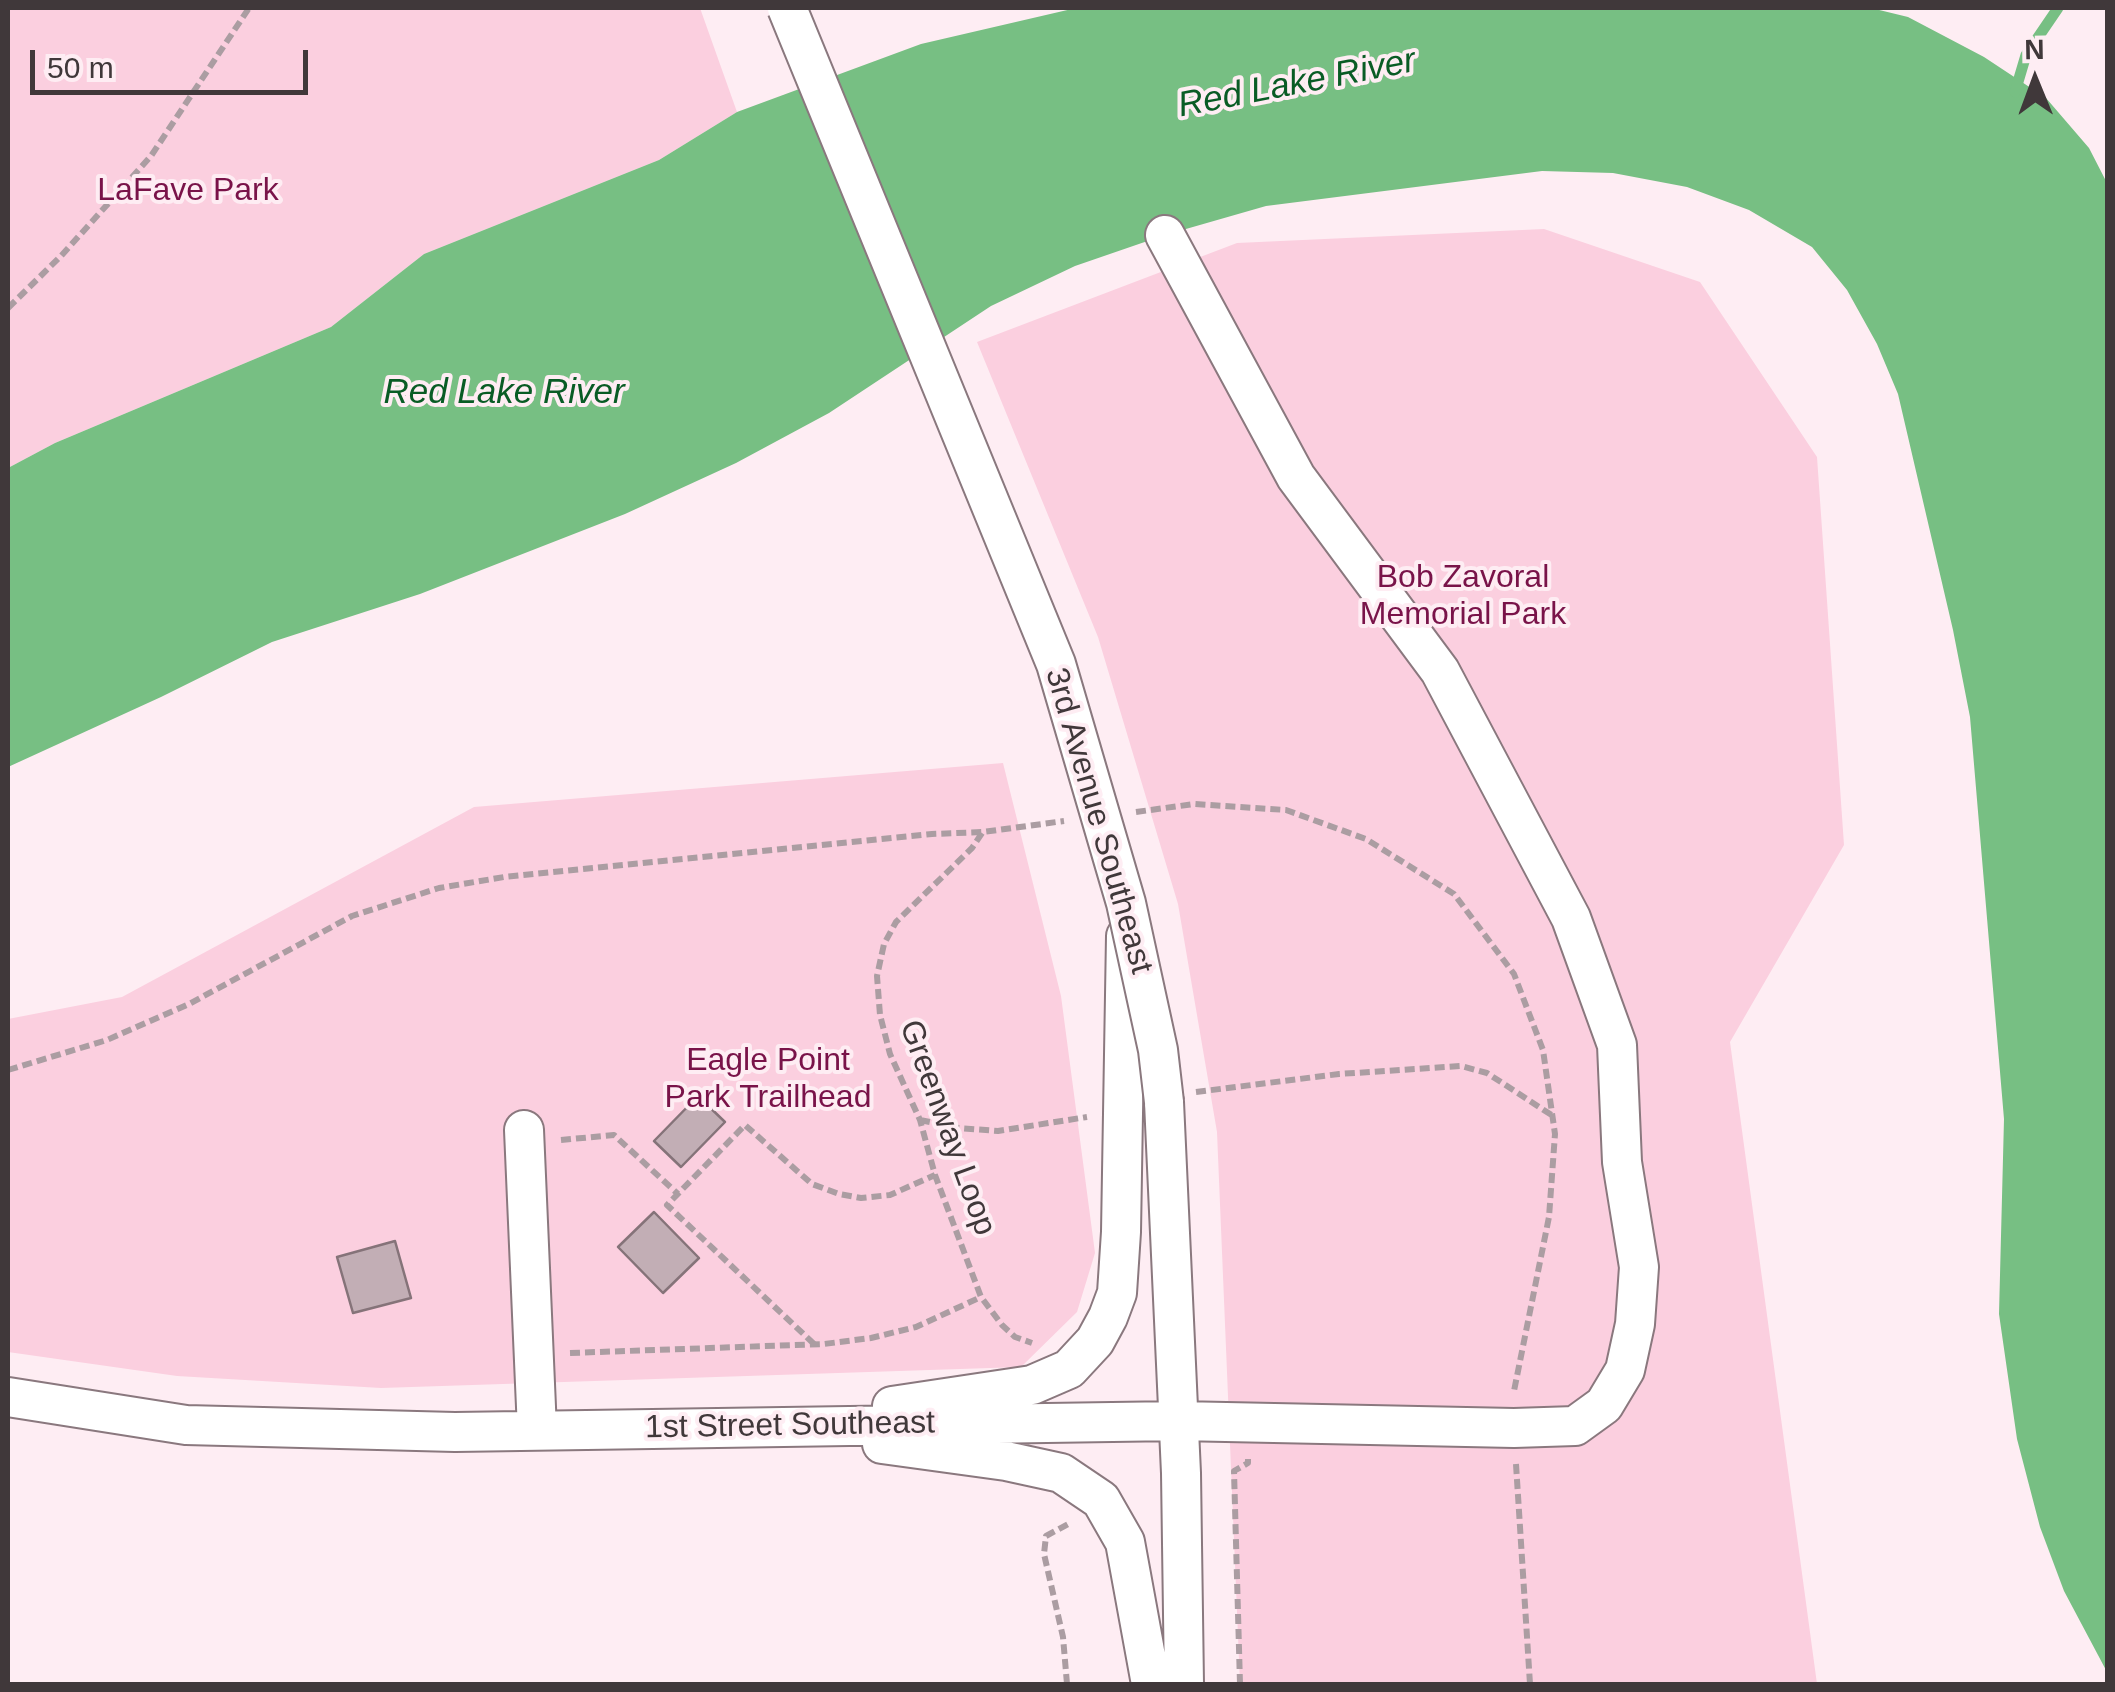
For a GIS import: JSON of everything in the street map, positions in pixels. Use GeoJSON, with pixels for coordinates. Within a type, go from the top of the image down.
{"type":"FeatureCollection","features":[{"type":"Feature","properties":{"kind":"street","name":"3rd Avenue Southeast"},"geometry":{"type":"LineString","coordinates":[[787,8],[1056,664],[1126,904],[1158,1050],[1164,1102],[1178,1421],[1184,1684]]}},
{"type":"Feature","properties":{"kind":"street","name":"1st Street Southeast"},"geometry":{"type":"LineString","coordinates":[[8,1396],[186,1424],[455,1432],[1178,1421],[1514,1428],[1575,1426],[1604,1405],[1624,1370],[1635,1324],[1638,1267],[1622,1162],[1617,1046],[1571,918],[1440,670],[1296,477],[1165,234]]}},
{"type":"Feature","properties":{"kind":"street"},"geometry":{"type":"LineString","coordinates":[[750,1427],[1032,1384],[1069,1369],[1095,1341],[1117,1293],[1126,904]]}},
{"type":"Feature","properties":{"kind":"street"},"geometry":{"type":"LineString","coordinates":[[524,1136],[537,1430]]}},
{"type":"Feature","properties":{"kind":"street"},"geometry":{"type":"LineString","coordinates":[[750,1427],[1006,1460],[1061,1473],[1090,1491],[1101,1500],[1125,1542],[1151,1684]]}},
{"type":"Feature","properties":{"kind":"path"},"geometry":{"type":"LineString","coordinates":[[8,308],[151,156],[249,8]]}},
{"type":"Feature","properties":{"kind":"path"},"geometry":{"type":"LineString","coordinates":[[1117,814],[1194,804],[1286,810],[1366,839],[1454,894],[1514,974],[1544,1050],[1555,1134],[1549,1217],[1514,1387],[1530,1684]]}},
{"type":"Feature","properties":{"kind":"path"},"geometry":{"type":"LineString","coordinates":[[8,1070],[107,1040],[188,1004],[352,916],[440,888],[1079,819]]}},
{"type":"Feature","properties":{"kind":"path","name":"Greenway Loop"},"geometry":{"type":"LineString","coordinates":[[983,832],[972,848],[896,922],[884,944],[877,976],[880,1015],[890,1054],[920,1120],[935,1176],[981,1297],[1015,1337],[1030,1344],[1041,1342]]}},
{"type":"Feature","properties":{"kind":"path"},"geometry":{"type":"LineString","coordinates":[[1164,1102],[1204,1089],[1461,1066],[1487,1073],[1553,1116]]}},
{"type":"Feature","properties":{"kind":"path"},"geometry":{"type":"LineString","coordinates":[[920,1120],[998,1131],[1110,1114],[1122,1108]]}},
{"type":"Feature","properties":{"kind":"path"},"geometry":{"type":"LineString","coordinates":[[814,1344],[667,1205],[745,1125],[812,1184],[839,1194],[861,1198],[890,1195],[935,1176]]}},
{"type":"Feature","properties":{"kind":"path"},"geometry":{"type":"LineString","coordinates":[[524,1136],[614,1135],[678,1194]]}},
{"type":"Feature","properties":{"kind":"path"},"geometry":{"type":"LineString","coordinates":[[534,1354],[814,1344],[871,1338],[916,1327],[981,1297]]}},
{"type":"Feature","properties":{"kind":"path"},"geometry":{"type":"LineString","coordinates":[[1218,1471],[1234,1472],[1248,1463]]}},
{"type":"Feature","properties":{"kind":"path"},"geometry":{"type":"LineString","coordinates":[[1234,1472],[1240,1684]]}},
{"type":"Feature","properties":{"kind":"path"},"geometry":{"type":"LineString","coordinates":[[1066,1684],[1063,1637],[1044,1554],[1046,1536],[1079,1517]]}},
{"type":"Feature","properties":{"kind":"green space","name":"LaFave Park"},"geometry":{"type":"Polygon","coordinates":[[[8,8],[700,8],[737,112],[659,160],[424,254],[331,327],[55,443],[8,468],[8,8]]]}},
{"type":"Feature","properties":{"kind":"green space","name":"Bob Zavoral Memorial Park"},"geometry":{"type":"Polygon","coordinates":[[[1544,229],[1700,282],[1817,457],[1844,845],[1730,1042],[1817,1684],[1240,1684],[1217,1132],[1178,904],[1098,637],[977,342],[1237,243],[1544,229]]]}},
{"type":"Feature","properties":{"kind":"green space","name":"Eagle Point Park Trailhead"},"geometry":{"type":"Polygon","coordinates":[[[1003,763],[1061,996],[1095,1253],[1077,1312],[1021,1367],[381,1388],[177,1376],[8,1352],[8,1019],[122,997],[474,807],[1003,763]]]}},
{"type":"Feature","properties":{"kind":"water","name":"Red Lake River"},"geometry":{"type":"Polygon","coordinates":[[[1076,8],[1871,8],[1908,17],[1984,57],[2046,98],[2089,148],[2107,183],[2107,1672],[2064,1591],[2040,1527],[2017,1439],[1999,1314],[2004,1119],[1970,717],[1898,394],[1877,344],[1847,290],[1812,247],[1749,210],[1687,187],[1613,173],[1542,171],[1266,206],[1165,235],[1075,266],[991,306],[829,413],[736,463],[625,514],[420,594],[272,642],[8,767],[8,468],[55,443],[331,327],[424,254],[659,160],[737,112],[921,44],[1076,8]]]}},
{"type":"Feature","properties":{"kind":"building"},"geometry":{"type":"Polygon","coordinates":[[[698,1096],[725,1122],[681,1167],[654,1141],[698,1096]]]}},
{"type":"Feature","properties":{"kind":"building"},"geometry":{"type":"Polygon","coordinates":[[[654,1212],[699,1258],[663,1293],[618,1247],[654,1212]]]}},
{"type":"Feature","properties":{"kind":"building"},"geometry":{"type":"Polygon","coordinates":[[[395,1241],[411,1298],[353,1313],[337,1257],[395,1241]]]}},
{"type":"Feature","properties":{"kind":"waterway"},"geometry":{"type":"LineString","coordinates":[[2015,92],[2026,55],[2058,8]]}}]}
